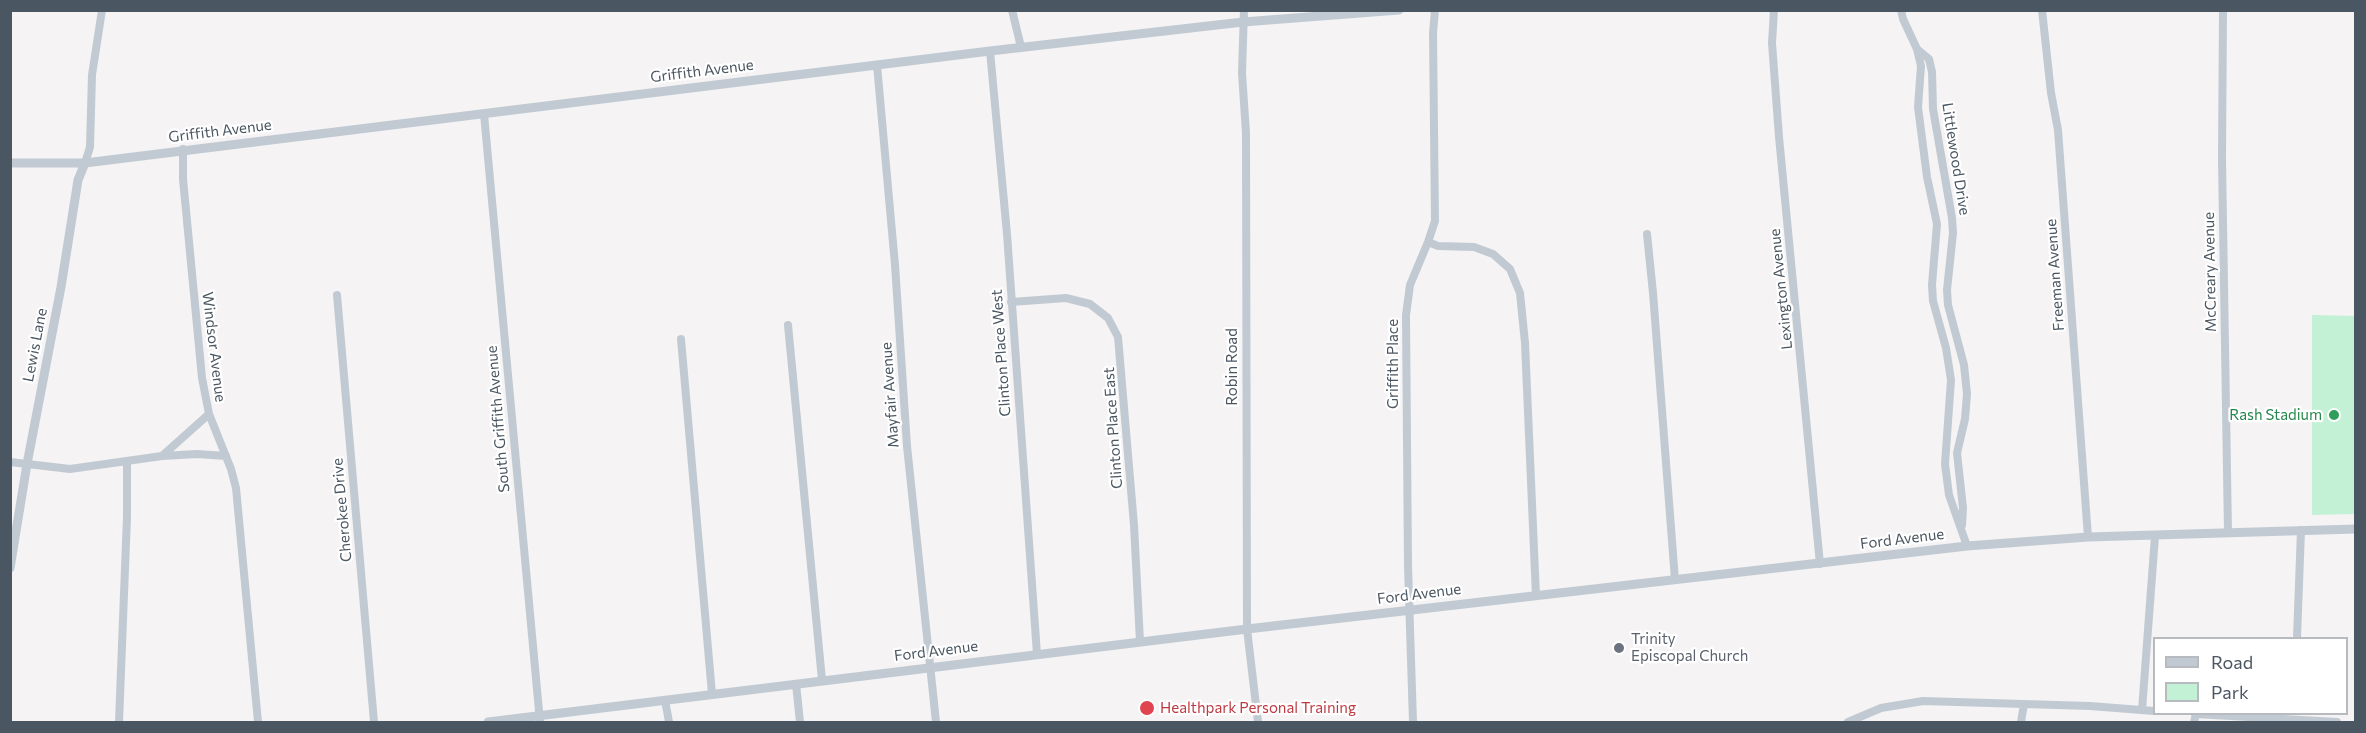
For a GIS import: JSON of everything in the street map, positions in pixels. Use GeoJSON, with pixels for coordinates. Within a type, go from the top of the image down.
{"type":"FeatureCollection","features":[{"type":"Feature","properties":{"kind":"street"},"geometry":{"type":"LineString","coordinates":[[85,163],[90,147],[92,75],[102,10]]}},
{"type":"Feature","properties":{"kind":"street"},"geometry":{"type":"LineString","coordinates":[[1012,10],[1021,47]]}},
{"type":"Feature","properties":{"kind":"street","name":"Robin Road"},"geometry":{"type":"LineString","coordinates":[[1244,10],[1242,73],[1246,133],[1247,629],[1258,723]]}},
{"type":"Feature","properties":{"kind":"street","name":"Griffith Avenue"},"geometry":{"type":"LineString","coordinates":[[10,163],[85,163],[183,149],[1021,47],[1243,22],[1399,10]]}},
{"type":"Feature","properties":{"kind":"street","name":"Griffith Place"},"geometry":{"type":"LineString","coordinates":[[1413,723],[1406,315],[1410,285],[1435,220],[1433,33],[1435,10]]}},
{"type":"Feature","properties":{"kind":"street","name":"Lexington Avenue"},"geometry":{"type":"LineString","coordinates":[[1774,10],[1772,43],[1779,137],[1820,564]]}},
{"type":"Feature","properties":{"kind":"street","name":"Littlewood Drive"},"geometry":{"type":"LineString","coordinates":[[1901,10],[1903,20],[1917,49],[1921,66],[1918,107],[1927,177],[1937,224],[1932,285],[1933,301],[1946,348],[1951,380],[1945,464],[1949,495],[1967,546]]}},
{"type":"Feature","properties":{"kind":"street","name":"Freeman Avenue"},"geometry":{"type":"LineString","coordinates":[[2042,10],[2051,93],[2058,130],[2088,537]]}},
{"type":"Feature","properties":{"kind":"street","name":"McCreary Avenue"},"geometry":{"type":"LineString","coordinates":[[2223,10],[2222,159],[2228,533]]}},
{"type":"Feature","properties":{"kind":"street","name":"Littlewood Drive"},"geometry":{"type":"LineString","coordinates":[[1917,49],[1929,59],[1932,72],[1933,109],[1952,218],[1948,305],[1964,365],[1967,393],[1965,419],[1957,453],[1963,508],[1961,527]]}},
{"type":"Feature","properties":{"kind":"street","name":"Clinton Place West"},"geometry":{"type":"LineString","coordinates":[[990,51],[1037,654]]}},
{"type":"Feature","properties":{"kind":"street","name":"Mayfair Avenue"},"geometry":{"type":"LineString","coordinates":[[877,65],[895,265],[907,446],[936,723]]}},
{"type":"Feature","properties":{"kind":"street","name":"South Griffith Avenue"},"geometry":{"type":"LineString","coordinates":[[484,114],[540,719]]}},
{"type":"Feature","properties":{"kind":"street","name":"Windsor Avenue"},"geometry":{"type":"LineString","coordinates":[[183,149],[189,256],[202,378],[209,414],[231,469],[238,508],[246,618],[258,723]]}},
{"type":"Feature","properties":{"kind":"street","name":"Lewis Lane"},"geometry":{"type":"LineString","coordinates":[[10,568],[78,180],[85,163]]}},
{"type":"Feature","properties":{"kind":"street"},"geometry":{"type":"LineString","coordinates":[[1647,234],[1675,580]]}},
{"type":"Feature","properties":{"kind":"street"},"geometry":{"type":"LineString","coordinates":[[1428,243],[1438,246],[1474,247],[1493,254],[1510,269],[1520,293],[1525,343],[1536,596]]}},
{"type":"Feature","properties":{"kind":"street","name":"Cherokee Drive"},"geometry":{"type":"LineString","coordinates":[[337,295],[374,723]]}},
{"type":"Feature","properties":{"kind":"street","name":"Clinton Place East"},"geometry":{"type":"LineString","coordinates":[[1011,302],[1066,298],[1090,304],[1108,318],[1118,337],[1134,525],[1140,642]]}},
{"type":"Feature","properties":{"kind":"street"},"geometry":{"type":"LineString","coordinates":[[788,325],[822,680]]}},
{"type":"Feature","properties":{"kind":"street"},"geometry":{"type":"LineString","coordinates":[[681,339],[712,694]]}},
{"type":"Feature","properties":{"kind":"street"},"geometry":{"type":"LineString","coordinates":[[162,456],[209,414]]}},
{"type":"Feature","properties":{"kind":"street"},"geometry":{"type":"LineString","coordinates":[[10,462],[70,469],[162,456],[197,454],[226,456]]}},
{"type":"Feature","properties":{"kind":"street"},"geometry":{"type":"LineString","coordinates":[[119,723],[127,462]]}},
{"type":"Feature","properties":{"kind":"street","name":"Ford Avenue"},"geometry":{"type":"LineString","coordinates":[[488,723],[540,719],[665,700],[1037,654],[1967,546],[2088,537],[2355,529]]}},
{"type":"Feature","properties":{"kind":"street"},"geometry":{"type":"LineString","coordinates":[[2297,637],[2301,530]]}},
{"type":"Feature","properties":{"kind":"street"},"geometry":{"type":"LineString","coordinates":[[2142,710],[2155,536]]}},
{"type":"Feature","properties":{"kind":"street"},"geometry":{"type":"LineString","coordinates":[[796,684],[800,723]]}},
{"type":"Feature","properties":{"kind":"street"},"geometry":{"type":"LineString","coordinates":[[665,700],[669,723]]}},
{"type":"Feature","properties":{"kind":"street"},"geometry":{"type":"LineString","coordinates":[[1848,723],[1881,708],[1923,701],[2153,711]]}},
{"type":"Feature","properties":{"kind":"street"},"geometry":{"type":"LineString","coordinates":[[2021,723],[2024,705]]}},
{"type":"Feature","properties":{"kind":"street"},"geometry":{"type":"LineString","coordinates":[[2242,715],[2290,716],[2337,723]]}},
{"type":"Feature","properties":{"kind":"green space","name":"Rash Stadium"},"geometry":{"type":"Polygon","coordinates":[[[2312,315],[2355,316],[2355,514],[2312,515],[2312,315]]]}},
{"type":"Feature","properties":{"kind":"place","name":"Rash Stadium"},"geometry":{"type":"Point","coordinates":[2334,415]}},
{"type":"Feature","properties":{"kind":"place","name":"Trinity Episcopal Church"},"geometry":{"type":"Point","coordinates":[1619,648]}},
{"type":"Feature","properties":{"kind":"place","name":"Healthpark Personal Training"},"geometry":{"type":"Point","coordinates":[1147,708]}}]}
